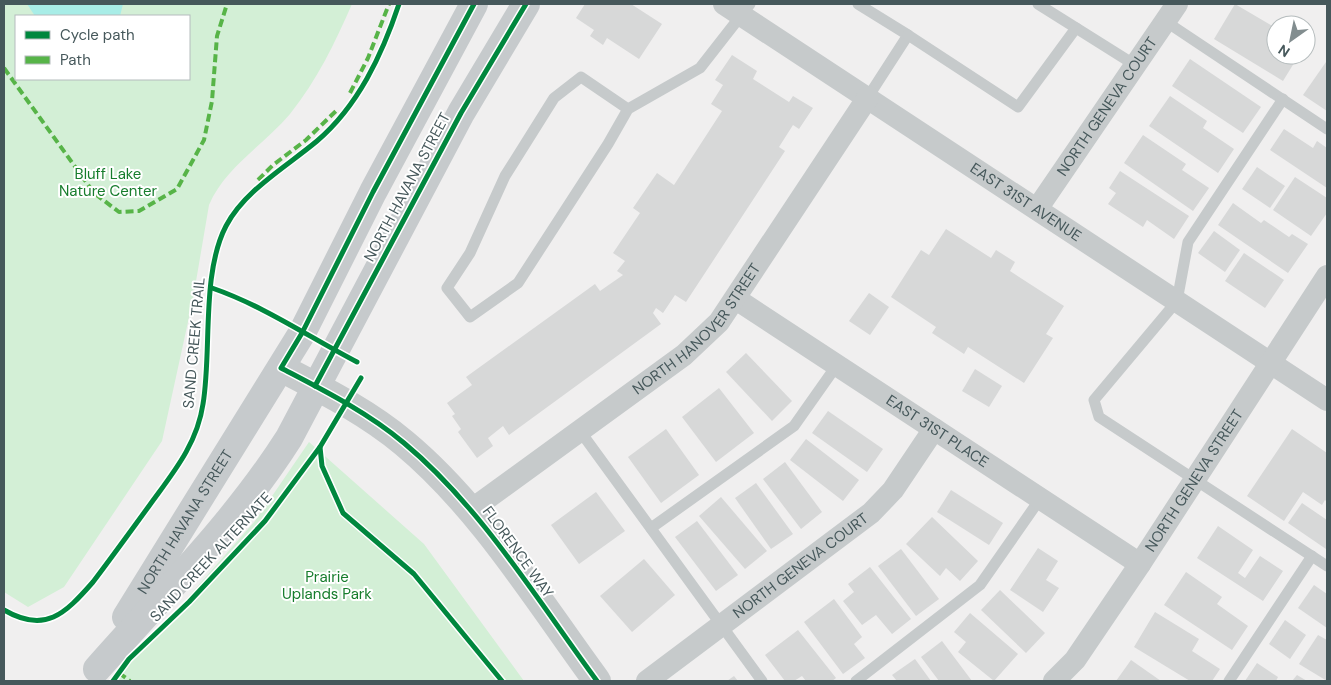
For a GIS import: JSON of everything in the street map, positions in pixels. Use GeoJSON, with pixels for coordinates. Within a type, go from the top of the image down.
{"type":"FeatureCollection","features":[{"type":"Feature","properties":{"kind":"main road","name":"NORTH HAVANA STREET"},"geometry":{"type":"LineString","coordinates":[[93,675],[135,602],[302,333],[373,192],[474,4]]}},
{"type":"Feature","properties":{"kind":"main road","name":"NORTH HAVANA STREET"},"geometry":{"type":"LineString","coordinates":[[93,675],[221,531],[250,495],[289,438],[461,114],[526,4]]}},
{"type":"Feature","properties":{"kind":"street","name":"EAST 31ST AVENUE"},"geometry":{"type":"LineString","coordinates":[[739,8],[868,97],[1327,400]]}},
{"type":"Feature","properties":{"kind":"street","name":"NORTH GENEVA COURT"},"geometry":{"type":"LineString","coordinates":[[1037,209],[1171,12]]}},
{"type":"Feature","properties":{"kind":"street","name":"NORTH HANOVER STREET"},"geometry":{"type":"LineString","coordinates":[[471,510],[684,355],[718,322],[736,299],[868,97]]}},
{"type":"Feature","properties":{"kind":"street","name":"NORTH GENEVA STREET"},"geometry":{"type":"LineString","coordinates":[[1054,681],[1075,660],[1140,564],[1327,276]]}},
{"type":"Feature","properties":{"kind":"street","name":"EAST 31ST PLACE"},"geometry":{"type":"LineString","coordinates":[[736,299],[1140,564]]}},
{"type":"Feature","properties":{"kind":"street","name":"FLORENCE WAY"},"geometry":{"type":"LineString","coordinates":[[281,368],[316,386],[383,426],[431,467],[471,510],[597,681]]}},
{"type":"Feature","properties":{"kind":"street","name":"NORTH GENEVA COURT"},"geometry":{"type":"LineString","coordinates":[[647,681],[871,513],[893,490],[934,429]]}},
{"type":"Feature","properties":{"kind":"lane"},"geometry":{"type":"LineString","coordinates":[[858,4],[1018,107],[1076,28]]}},
{"type":"Feature","properties":{"kind":"lane"},"geometry":{"type":"LineString","coordinates":[[1038,4],[1135,65]]}},
{"type":"Feature","properties":{"kind":"lane"},"geometry":{"type":"LineString","coordinates":[[628,108],[581,77],[554,98],[505,176],[470,253],[448,288],[470,317],[518,283],[608,144],[628,108],[700,68],[739,8]]}},
{"type":"Feature","properties":{"kind":"lane"},"geometry":{"type":"LineString","coordinates":[[1171,12],[1283,99],[1327,128]]}},
{"type":"Feature","properties":{"kind":"lane"},"geometry":{"type":"LineString","coordinates":[[868,97],[908,35]]}},
{"type":"Feature","properties":{"kind":"lane"},"geometry":{"type":"LineString","coordinates":[[1283,99],[1188,242],[1177,302],[1094,400],[1099,417],[1196,478],[1327,566]]}},
{"type":"Feature","properties":{"kind":"lane"},"geometry":{"type":"LineString","coordinates":[[651,528],[794,426],[837,365]]}},
{"type":"Feature","properties":{"kind":"lane"},"geometry":{"type":"LineString","coordinates":[[580,431],[762,681]]}},
{"type":"Feature","properties":{"kind":"lane"},"geometry":{"type":"LineString","coordinates":[[856,681],[980,585],[1040,498]]}},
{"type":"Feature","properties":{"kind":"lane"},"geometry":{"type":"LineString","coordinates":[[1229,681],[1312,556]]}},
{"type":"Feature","properties":{"kind":"green space","name":"Bluff Lake Nature Center"},"geometry":{"type":"Polygon","coordinates":[[[4,4],[352,4],[325,61],[300,101],[280,125],[225,179],[209,205],[193,299],[162,441],[64,587],[28,607],[4,592],[4,4]]]}},
{"type":"Feature","properties":{"kind":"green space","name":"Prairie Uplands Park"},"geometry":{"type":"Polygon","coordinates":[[[309,442],[424,544],[524,681],[114,681],[255,521],[309,442]]]}},
{"type":"Feature","properties":{"kind":"water"},"geometry":{"type":"Polygon","coordinates":[[[27,4],[123,4],[120,15],[34,15],[27,4]]]}},
{"type":"Feature","properties":{"kind":"building"},"geometry":{"type":"Polygon","coordinates":[[[585,4],[631,4],[662,24],[639,59],[607,38],[603,45],[590,36],[594,30],[576,18],[585,4]]]}},
{"type":"Feature","properties":{"kind":"building"},"geometry":{"type":"Polygon","coordinates":[[[1235,4],[1266,22],[1266,65],[1293,65],[1283,81],[1214,39],[1235,4]]]}},
{"type":"Feature","properties":{"kind":"building"},"geometry":{"type":"Polygon","coordinates":[[[732,55],[757,71],[753,79],[789,102],[793,96],[813,108],[799,129],[793,125],[779,147],[785,151],[686,302],[675,295],[663,313],[656,308],[653,313],[661,324],[509,435],[503,426],[488,438],[493,446],[477,458],[458,432],[461,429],[452,416],[455,414],[447,403],[472,385],[466,377],[595,284],[600,291],[623,275],[617,271],[625,261],[613,253],[640,213],[633,208],[657,173],[674,185],[722,111],[711,104],[723,85],[715,80],[732,55]]]}},
{"type":"Feature","properties":{"kind":"building"},"geometry":{"type":"Polygon","coordinates":[[[1190,59],[1261,107],[1243,133],[1172,86],[1190,59]]]}},
{"type":"Feature","properties":{"kind":"building"},"geometry":{"type":"Polygon","coordinates":[[[1327,63],[1327,111],[1303,95],[1327,63]]]}},
{"type":"Feature","properties":{"kind":"building"},"geometry":{"type":"Polygon","coordinates":[[[1170,96],[1207,121],[1203,128],[1234,149],[1218,173],[1149,126],[1170,96]]]}},
{"type":"Feature","properties":{"kind":"building"},"geometry":{"type":"Polygon","coordinates":[[[1284,129],[1313,148],[1317,141],[1327,148],[1327,188],[1270,150],[1284,129]]]}},
{"type":"Feature","properties":{"kind":"building"},"geometry":{"type":"Polygon","coordinates":[[[1143,135],[1186,164],[1182,170],[1209,188],[1193,211],[1124,163],[1143,135]]]}},
{"type":"Feature","properties":{"kind":"building"},"geometry":{"type":"Polygon","coordinates":[[[1257,167],[1285,186],[1270,208],[1242,189],[1257,167]]]}},
{"type":"Feature","properties":{"kind":"building"},"geometry":{"type":"Polygon","coordinates":[[[1120,171],[1189,216],[1174,239],[1147,220],[1143,227],[1108,204],[1116,193],[1109,188],[1120,171]]]}},
{"type":"Feature","properties":{"kind":"building"},"geometry":{"type":"Polygon","coordinates":[[[1295,177],[1327,198],[1327,213],[1311,236],[1273,210],[1295,177]]]}},
{"type":"Feature","properties":{"kind":"building"},"geometry":{"type":"Polygon","coordinates":[[[1233,203],[1261,223],[1264,220],[1289,237],[1292,234],[1308,244],[1288,273],[1218,225],[1233,203]]]}},
{"type":"Feature","properties":{"kind":"building"},"geometry":{"type":"Polygon","coordinates":[[[946,229],[991,258],[996,250],[1015,262],[1010,271],[1064,306],[1046,334],[1053,338],[1024,383],[968,347],[964,354],[932,333],[936,327],[891,297],[921,250],[929,255],[946,229]]]}},
{"type":"Feature","properties":{"kind":"building"},"geometry":{"type":"Polygon","coordinates":[[[1214,231],[1240,250],[1225,272],[1198,253],[1214,231]]]}},
{"type":"Feature","properties":{"kind":"building"},"geometry":{"type":"Polygon","coordinates":[[[1244,253],[1284,280],[1265,308],[1225,281],[1244,253]]]}},
{"type":"Feature","properties":{"kind":"building"},"geometry":{"type":"Polygon","coordinates":[[[869,293],[889,307],[870,335],[849,321],[869,293]]]}},
{"type":"Feature","properties":{"kind":"building"},"geometry":{"type":"Polygon","coordinates":[[[746,353],[792,401],[772,421],[726,372],[746,353]]]}},
{"type":"Feature","properties":{"kind":"building"},"geometry":{"type":"Polygon","coordinates":[[[975,369],[1002,386],[989,407],[962,391],[975,369]]]}},
{"type":"Feature","properties":{"kind":"building"},"geometry":{"type":"Polygon","coordinates":[[[719,388],[754,433],[716,462],[682,417],[719,388]]]}},
{"type":"Feature","properties":{"kind":"building"},"geometry":{"type":"Polygon","coordinates":[[[828,411],[883,449],[867,472],[812,433],[828,411]]]}},
{"type":"Feature","properties":{"kind":"building"},"geometry":{"type":"Polygon","coordinates":[[[666,429],[699,475],[661,503],[628,457],[666,429]]]}},
{"type":"Feature","properties":{"kind":"building"},"geometry":{"type":"Polygon","coordinates":[[[1292,429],[1327,453],[1327,502],[1325,500],[1322,505],[1303,492],[1284,521],[1247,496],[1292,429]]]}},
{"type":"Feature","properties":{"kind":"building"},"geometry":{"type":"Polygon","coordinates":[[[806,439],[859,480],[843,501],[790,460],[806,439]]]}},
{"type":"Feature","properties":{"kind":"building"},"geometry":{"type":"Polygon","coordinates":[[[785,462],[822,512],[801,529],[763,479],[785,462]]]}},
{"type":"Feature","properties":{"kind":"building"},"geometry":{"type":"Polygon","coordinates":[[[756,483],[793,534],[771,549],[735,498],[756,483]]]}},
{"type":"Feature","properties":{"kind":"building"},"geometry":{"type":"Polygon","coordinates":[[[951,490],[1003,523],[989,545],[937,512],[951,490]]]}},
{"type":"Feature","properties":{"kind":"building"},"geometry":{"type":"Polygon","coordinates":[[[596,492],[625,531],[579,564],[551,525],[596,492]]]}},
{"type":"Feature","properties":{"kind":"building"},"geometry":{"type":"Polygon","coordinates":[[[721,497],[767,551],[745,569],[699,516],[721,497]]]}},
{"type":"Feature","properties":{"kind":"building"},"geometry":{"type":"Polygon","coordinates":[[[1302,503],[1327,520],[1326,549],[1288,523],[1302,503]]]}},
{"type":"Feature","properties":{"kind":"building"},"geometry":{"type":"Polygon","coordinates":[[[932,517],[978,561],[960,581],[946,568],[940,576],[906,544],[932,517]]]}},
{"type":"Feature","properties":{"kind":"building"},"geometry":{"type":"Polygon","coordinates":[[[697,521],[738,575],[716,591],[675,537],[697,521]]]}},
{"type":"Feature","properties":{"kind":"building"},"geometry":{"type":"Polygon","coordinates":[[[1218,526],[1253,550],[1238,573],[1245,578],[1260,556],[1283,571],[1263,601],[1197,558],[1218,526]]]}},
{"type":"Feature","properties":{"kind":"building"},"geometry":{"type":"Polygon","coordinates":[[[1038,548],[1058,561],[1046,580],[1059,588],[1043,612],[1010,590],[1038,548]]]}},
{"type":"Feature","properties":{"kind":"building"},"geometry":{"type":"Polygon","coordinates":[[[901,549],[939,599],[916,616],[878,566],[901,549]]]}},
{"type":"Feature","properties":{"kind":"building"},"geometry":{"type":"Polygon","coordinates":[[[644,559],[675,595],[632,632],[600,596],[644,559]]]}},
{"type":"Feature","properties":{"kind":"building"},"geometry":{"type":"Polygon","coordinates":[[[870,567],[911,619],[892,634],[876,615],[862,625],[843,601],[854,592],[848,584],[870,567]]]}},
{"type":"Feature","properties":{"kind":"building"},"geometry":{"type":"Polygon","coordinates":[[[1186,572],[1222,597],[1217,604],[1248,626],[1232,650],[1164,605],[1186,572]]]}},
{"type":"Feature","properties":{"kind":"building"},"geometry":{"type":"Polygon","coordinates":[[[1314,585],[1327,594],[1327,628],[1298,608],[1314,585]]]}},
{"type":"Feature","properties":{"kind":"building"},"geometry":{"type":"Polygon","coordinates":[[[1000,590],[1045,633],[1026,653],[981,610],[1000,590]]]}},
{"type":"Feature","properties":{"kind":"building"},"geometry":{"type":"Polygon","coordinates":[[[834,599],[862,637],[854,644],[865,658],[843,674],[804,622],[834,599]]]}},
{"type":"Feature","properties":{"kind":"building"},"geometry":{"type":"Polygon","coordinates":[[[1155,612],[1199,639],[1192,651],[1220,669],[1212,681],[1190,681],[1134,647],[1155,612]]]}},
{"type":"Feature","properties":{"kind":"building"},"geometry":{"type":"Polygon","coordinates":[[[970,613],[1018,654],[994,681],[958,652],[966,642],[954,632],[970,613]]]}},
{"type":"Feature","properties":{"kind":"building"},"geometry":{"type":"Polygon","coordinates":[[[1285,620],[1306,635],[1290,659],[1269,644],[1285,620]]]}},
{"type":"Feature","properties":{"kind":"building"},"geometry":{"type":"Polygon","coordinates":[[[798,630],[836,678],[832,681],[806,681],[802,676],[794,681],[785,681],[765,655],[798,630]]]}},
{"type":"Feature","properties":{"kind":"building"},"geometry":{"type":"Polygon","coordinates":[[[1318,635],[1327,640],[1327,681],[1299,664],[1318,635]]]}},
{"type":"Feature","properties":{"kind":"building"},"geometry":{"type":"Polygon","coordinates":[[[942,641],[972,681],[939,681],[921,657],[942,641]]]}},
{"type":"Feature","properties":{"kind":"building"},"geometry":{"type":"Polygon","coordinates":[[[915,659],[931,681],[897,681],[892,675],[915,659]]]}},
{"type":"Feature","properties":{"kind":"building"},"geometry":{"type":"Polygon","coordinates":[[[1131,660],[1161,681],[1116,681],[1131,660]]]}},
{"type":"Feature","properties":{"kind":"building"},"geometry":{"type":"Polygon","coordinates":[[[1257,663],[1278,677],[1276,681],[1245,681],[1257,663]]]}},
{"type":"Feature","properties":{"kind":"building"},"geometry":{"type":"Polygon","coordinates":[[[1297,675],[1307,681],[1292,681],[1297,675]]]}},
{"type":"Feature","properties":{"kind":"building"},"geometry":{"type":"Polygon","coordinates":[[[734,676],[738,681],[727,681],[734,676]]]}},
{"type":"Feature","properties":{"kind":"marked path"},"geometry":{"type":"LineString","coordinates":[[4,68],[94,193],[119,212],[139,211],[177,189],[204,140],[212,101],[217,36],[227,4]]}},
{"type":"Feature","properties":{"kind":"marked path"},"geometry":{"type":"LineString","coordinates":[[350,93],[368,58],[389,4]]}},
{"type":"Feature","properties":{"kind":"marked path"},"geometry":{"type":"LineString","coordinates":[[258,180],[273,165],[306,140],[338,109]]}},
{"type":"Feature","properties":{"kind":"marked path"},"geometry":{"type":"LineString","coordinates":[[119,673],[130,681]]}},
{"type":"Feature","properties":{"kind":"cycle path","name":"SAND CREEK TRAIL"},"geometry":{"type":"LineString","coordinates":[[4,610],[18,617],[43,620],[53,617],[73,603],[93,582],[175,470],[189,446],[200,419],[206,383],[210,289],[218,245],[226,226],[234,213],[255,190],[317,141],[345,112],[376,61],[399,4]]}},
{"type":"Feature","properties":{"kind":"cycle path"},"geometry":{"type":"LineString","coordinates":[[474,4],[373,192],[302,333],[281,368],[375,421],[432,468],[483,525],[597,681]]}},
{"type":"Feature","properties":{"kind":"cycle path"},"geometry":{"type":"LineString","coordinates":[[315,386],[461,113],[526,4]]}},
{"type":"Feature","properties":{"kind":"cycle path","name":"SAND CREEK TRAIL"},"geometry":{"type":"LineString","coordinates":[[212,288],[268,313],[357,362]]}},
{"type":"Feature","properties":{"kind":"cycle path","name":"SAND CREEK ALTERNATE"},"geometry":{"type":"LineString","coordinates":[[113,681],[129,659],[189,602],[265,521],[320,447],[361,378]]}},
{"type":"Feature","properties":{"kind":"cycle path"},"geometry":{"type":"LineString","coordinates":[[320,447],[322,466],[343,513],[414,574],[502,681]]}}]}
